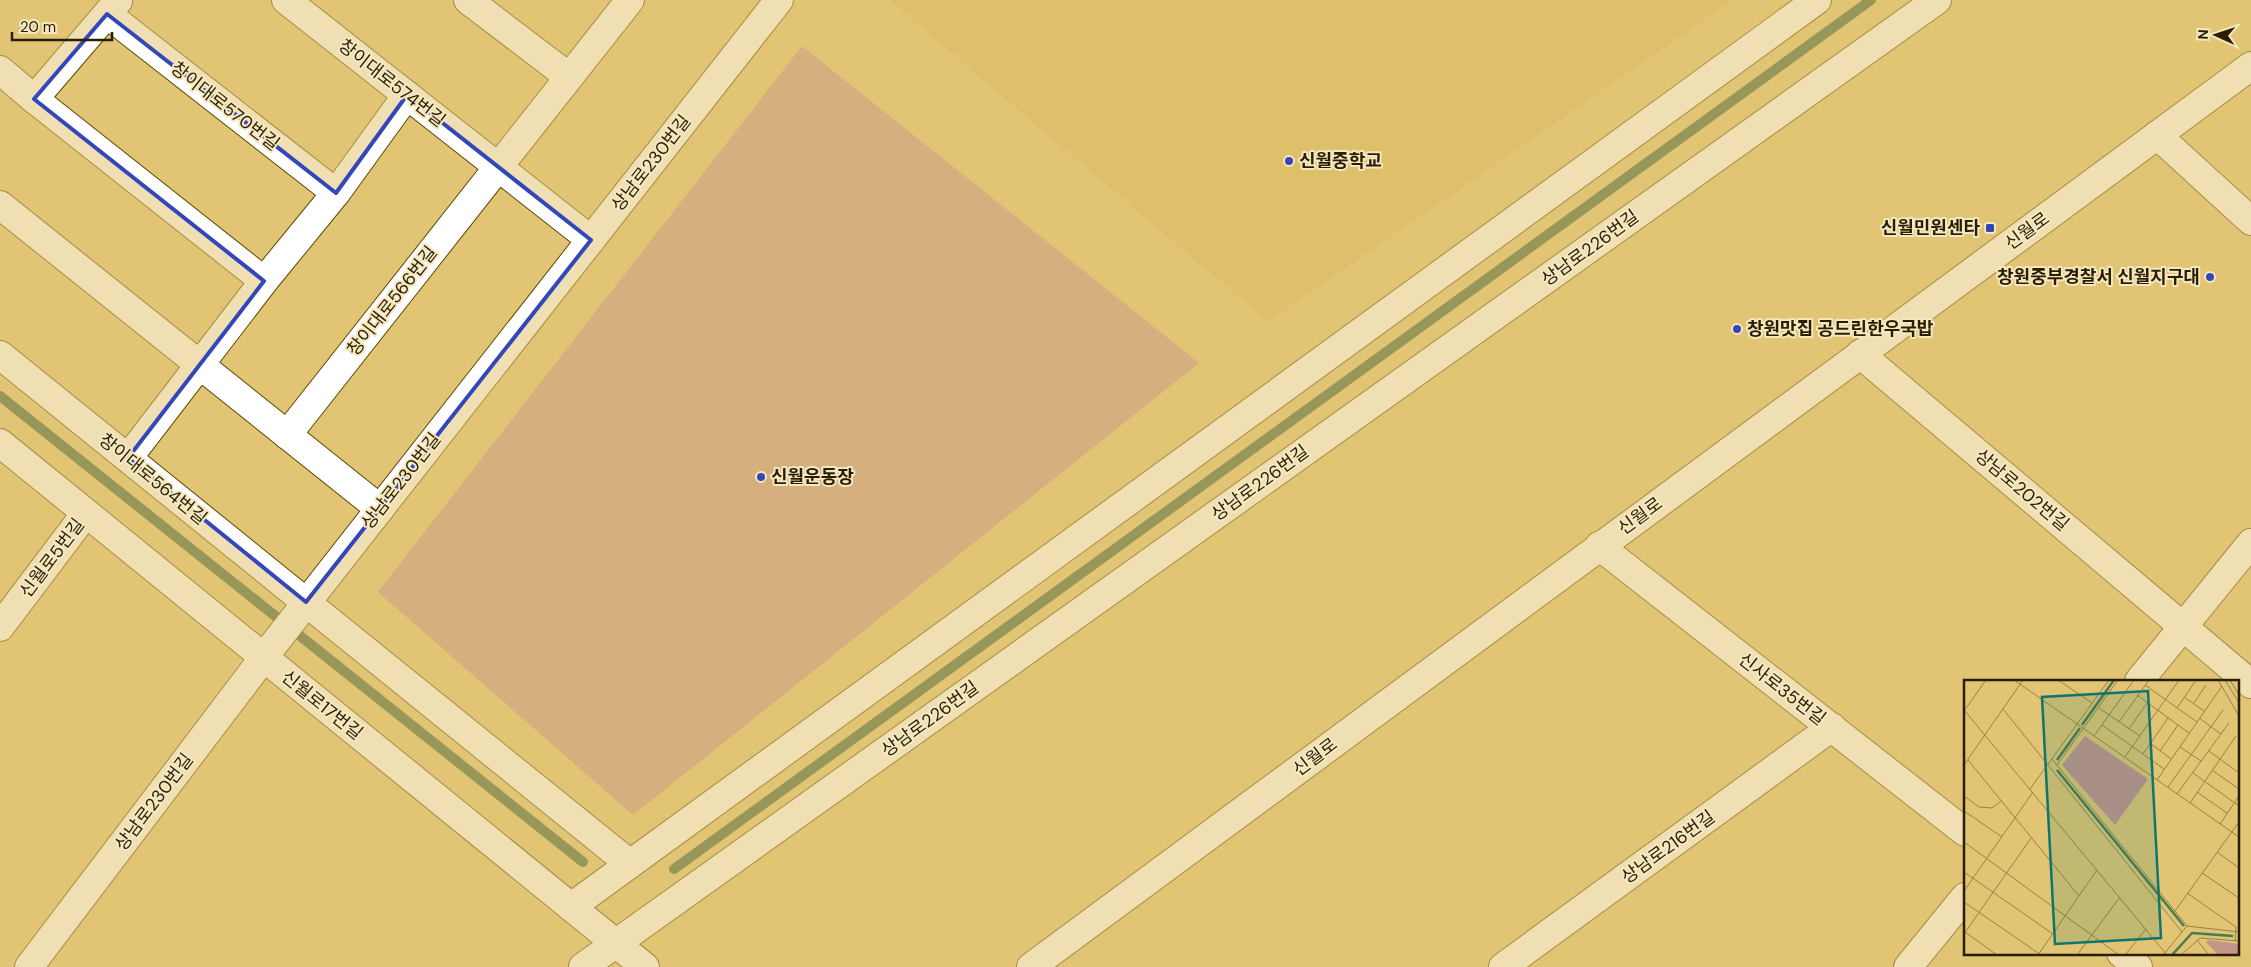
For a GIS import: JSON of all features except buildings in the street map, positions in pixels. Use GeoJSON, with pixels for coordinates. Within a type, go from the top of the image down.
{"type":"FeatureCollection","features":[{"type":"Feature","properties":{"kind":"street","name":"창이대로574번길"},"geometry":{"type":"LineString","coordinates":[[286,0],[591,240]]}},
{"type":"Feature","properties":{"kind":"street"},"geometry":{"type":"LineString","coordinates":[[498,167],[630,0]]}},
{"type":"Feature","properties":{"kind":"street","name":"상남로230번길"},"geometry":{"type":"LineString","coordinates":[[28,967],[304,605],[779,0]]}},
{"type":"Feature","properties":{"kind":"street"},"geometry":{"type":"LineString","coordinates":[[571,907],[1817,0]]}},
{"type":"Feature","properties":{"kind":"street","name":"상남로226번길"},"geometry":{"type":"LineString","coordinates":[[583,967],[1937,0]]}},
{"type":"Feature","properties":{"kind":"street"},"geometry":{"type":"LineString","coordinates":[[475,2],[569,78]]}},
{"type":"Feature","properties":{"kind":"street","name":"창이대로570번길"},"geometry":{"type":"LineString","coordinates":[[34,99],[113,7],[336,193]]}},
{"type":"Feature","properties":{"kind":"street","name":"신월로"},"geometry":{"type":"LineString","coordinates":[[1031,967],[2251,66]]}},
{"type":"Feature","properties":{"kind":"street"},"geometry":{"type":"LineString","coordinates":[[0,70],[264,281]]}},
{"type":"Feature","properties":{"kind":"street"},"geometry":{"type":"LineString","coordinates":[[128,458],[264,281],[336,193],[407,95]]}},
{"type":"Feature","properties":{"kind":"street"},"geometry":{"type":"LineString","coordinates":[[2157,135],[2251,221]]}},
{"type":"Feature","properties":{"kind":"street","name":"창이대로566번길"},"geometry":{"type":"LineString","coordinates":[[287,435],[498,167]]}},
{"type":"Feature","properties":{"kind":"street"},"geometry":{"type":"LineString","coordinates":[[0,205],[380,509]]}},
{"type":"Feature","properties":{"kind":"street","name":"상남로202번길"},"geometry":{"type":"LineString","coordinates":[[1860,354],[2251,684]]}},
{"type":"Feature","properties":{"kind":"street","name":"창이대로564번길"},"geometry":{"type":"LineString","coordinates":[[0,355],[128,458],[304,605],[630,864]]}},
{"type":"Feature","properties":{"kind":"street","name":"신월로17번길"},"geometry":{"type":"LineString","coordinates":[[0,443],[86,513],[269,651],[644,967]]}},
{"type":"Feature","properties":{"kind":"street","name":"신월로5번길"},"geometry":{"type":"LineString","coordinates":[[0,627],[86,513]]}},
{"type":"Feature","properties":{"kind":"street"},"geometry":{"type":"LineString","coordinates":[[2141,680],[2251,543]]}},
{"type":"Feature","properties":{"kind":"street","name":"신사로35번길"},"geometry":{"type":"LineString","coordinates":[[1599,546],[1964,831]]}},
{"type":"Feature","properties":{"kind":"street","name":"상남로216번길"},"geometry":{"type":"LineString","coordinates":[[1503,967],[1832,728]]}},
{"type":"Feature","properties":{"kind":"street"},"geometry":{"type":"LineString","coordinates":[[1908,967],[1964,898]]}},
{"type":"Feature","properties":{"kind":"street"},"geometry":{"type":"LineString","coordinates":[[2122,954],[2138,967]]}},
{"type":"Feature","properties":{"kind":"highlighted area"},"geometry":{"type":"Polygon","coordinates":[[[107,14],[336,193],[407,95],[591,240],[306,602],[128,458],[264,281],[34,99],[107,14]]]}},
{"type":"Feature","properties":{"kind":"shaded area","name":"신월중학교"},"geometry":{"type":"Polygon","coordinates":[[[889,0],[1733,0],[1268,322],[889,0]]]}},
{"type":"Feature","properties":{"kind":"shaded area","name":"신월운동장"},"geometry":{"type":"Polygon","coordinates":[[[802,46],[1199,363],[633,815],[378,592],[802,46]]]}},
{"type":"Feature","properties":{"kind":"waterway"},"geometry":{"type":"LineString","coordinates":[[674,869],[1871,0]]}},
{"type":"Feature","properties":{"kind":"waterway"},"geometry":{"type":"LineString","coordinates":[[0,396],[583,862]]}},
{"type":"Feature","properties":{"kind":"place","name":"신월중학교"},"geometry":{"type":"Point","coordinates":[1289,161]}},
{"type":"Feature","properties":{"kind":"place","name":"신월민원센타"},"geometry":{"type":"Point","coordinates":[1990,228]}},
{"type":"Feature","properties":{"kind":"place","name":"창원중부경찰서 신월지구대"},"geometry":{"type":"Point","coordinates":[2210,277]}},
{"type":"Feature","properties":{"kind":"place","name":"창원맛집 공드린한우국밥"},"geometry":{"type":"Point","coordinates":[1737,329]}},
{"type":"Feature","properties":{"kind":"place","name":"신월운동장"},"geometry":{"type":"Point","coordinates":[761,477]}}]}
